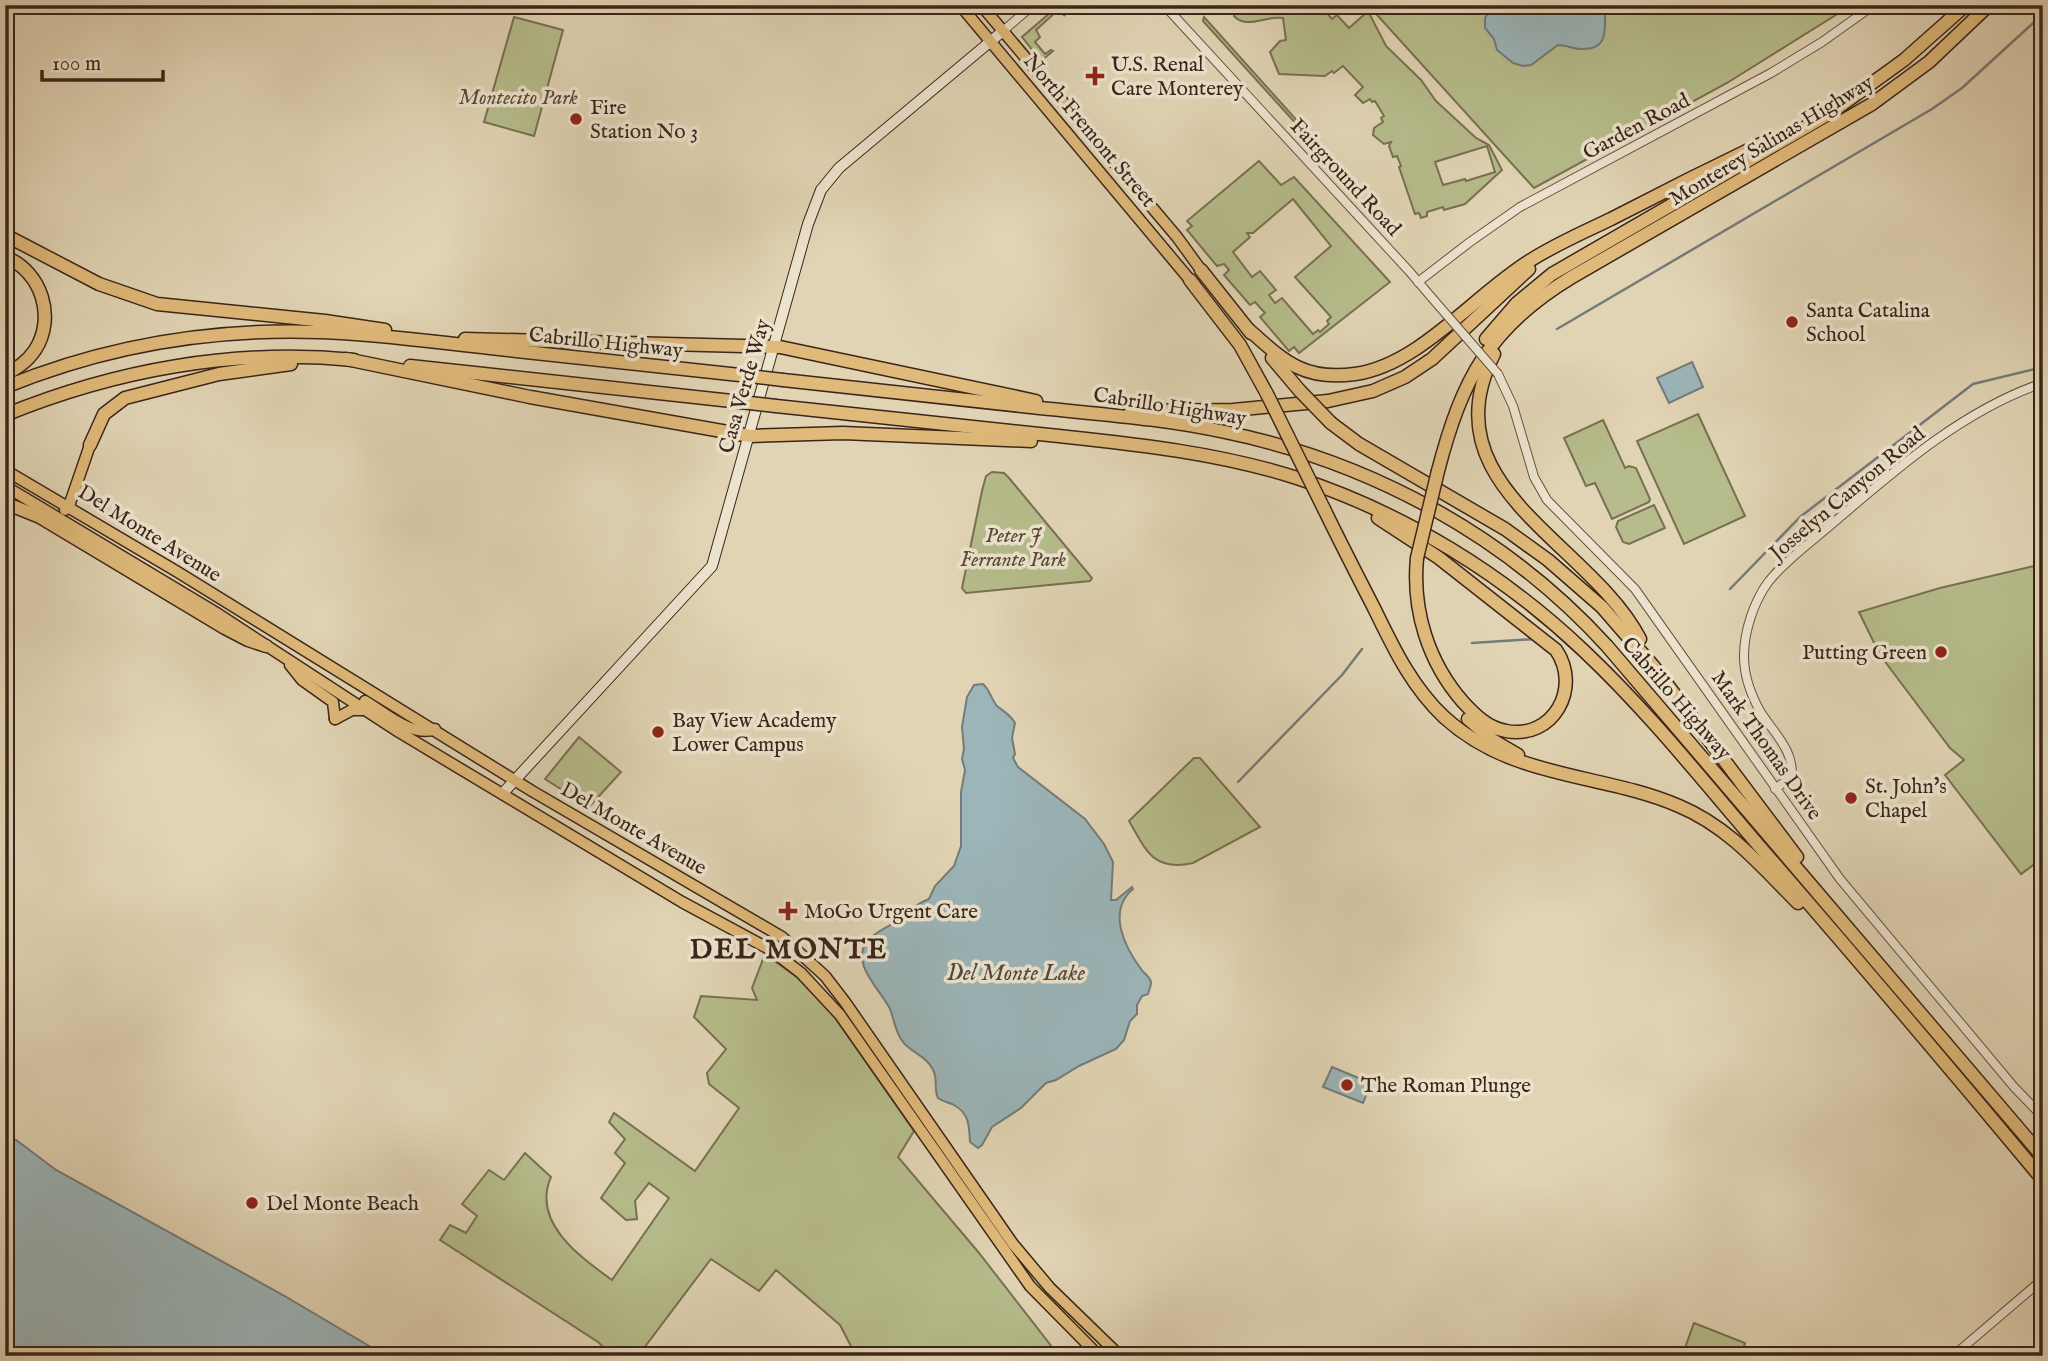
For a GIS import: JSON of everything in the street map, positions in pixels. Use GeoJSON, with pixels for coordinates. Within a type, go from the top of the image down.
{"type":"FeatureCollection","features":[{"type":"Feature","properties":{"kind":"highway","name":"Monterey Salinas Highway"},"geometry":{"type":"LineString","coordinates":[[1846,102],[1904,60],[1966,5]]}},
{"type":"Feature","properties":{"kind":"highway","name":"Monterey Salinas Highway"},"geometry":{"type":"LineString","coordinates":[[1557,286],[1872,104],[1929,62],[1989,5]]}},
{"type":"Feature","properties":{"kind":"highway"},"geometry":{"type":"LineString","coordinates":[[1248,329],[1285,361],[1302,370],[1338,375],[1373,370],[1412,352],[1524,264],[1554,246],[1846,102]]}},
{"type":"Feature","properties":{"kind":"highway"},"geometry":{"type":"LineString","coordinates":[[1846,102],[1567,264],[1523,297],[1487,337],[1463,376],[1448,409],[1408,591],[1414,627],[1427,664],[1448,697],[1475,726],[1507,749],[1544,765],[1663,800],[1716,825],[1748,851],[1856,959]]}},
{"type":"Feature","properties":{"kind":"highway"},"geometry":{"type":"LineString","coordinates":[[1104,415],[1141,411],[1233,410],[1328,401],[1381,388],[1412,373],[1432,359],[1501,293],[1535,265],[1610,219]]}},
{"type":"Feature","properties":{"kind":"highway"},"geometry":{"type":"LineString","coordinates":[[5,235],[99,284],[157,304],[350,324],[390,331],[411,340]]}},
{"type":"Feature","properties":{"kind":"highway"},"geometry":{"type":"LineString","coordinates":[[5,257],[31,275],[41,296],[46,316],[44,331],[36,349],[21,365],[5,376]]}},
{"type":"Feature","properties":{"kind":"highway"},"geometry":{"type":"LineString","coordinates":[[1201,270],[1300,391],[1331,423],[1359,444],[1483,514],[1548,560],[1615,620],[1654,667],[1782,836],[1826,905]]}},
{"type":"Feature","properties":{"kind":"highway"},"geometry":{"type":"LineString","coordinates":[[1190,280],[1240,345],[1400,660],[1419,689],[1439,712],[1468,736],[1497,753],[1525,764],[1578,776]]}},
{"type":"Feature","properties":{"kind":"highway"},"geometry":{"type":"LineString","coordinates":[[1434,469],[1455,412],[1483,357],[1523,310],[1557,286]]}},
{"type":"Feature","properties":{"kind":"highway"},"geometry":{"type":"LineString","coordinates":[[1557,286],[1520,320],[1494,354],[1479,399],[1482,442],[1490,467],[1503,489],[1614,603],[1636,631],[1654,667]]}},
{"type":"Feature","properties":{"kind":"highway","name":"Cabrillo Highway"},"geometry":{"type":"LineString","coordinates":[[5,387],[106,354],[201,336],[307,331],[1104,415],[1210,429],[1262,440],[1313,456],[1379,482],[1418,501],[1494,547],[1545,585],[1596,634],[2043,1157]]}},
{"type":"Feature","properties":{"kind":"highway"},"geometry":{"type":"LineString","coordinates":[[429,342],[482,338],[775,346],[1087,413]]}},
{"type":"Feature","properties":{"kind":"highway","name":"Cabrillo Highway"},"geometry":{"type":"LineString","coordinates":[[5,415],[76,389],[171,367],[258,358],[346,359],[1164,448],[1222,458],[1282,473],[1332,491],[1397,519],[1457,553],[1508,588],[1570,638],[1644,714],[1856,959],[2041,1179]]}},
{"type":"Feature","properties":{"kind":"highway"},"geometry":{"type":"LineString","coordinates":[[90,445],[104,414],[114,404],[129,396],[219,374],[328,358]]}},
{"type":"Feature","properties":{"kind":"highway"},"geometry":{"type":"LineString","coordinates":[[346,359],[530,397],[750,436],[843,433],[1093,440]]}},
{"type":"Feature","properties":{"kind":"highway"},"geometry":{"type":"LineString","coordinates":[[1332,491],[1425,548],[1553,647],[1564,666],[1567,686],[1562,704],[1548,720],[1527,731],[1503,731],[1481,719],[1454,692],[1434,660],[1422,625],[1414,556]]}},
{"type":"Feature","properties":{"kind":"highway"},"geometry":{"type":"LineString","coordinates":[[5,503],[40,517],[167,594],[248,640],[266,646]]}},
{"type":"Feature","properties":{"kind":"highway"},"geometry":{"type":"LineString","coordinates":[[2020,1133],[2043,1151]]}},
{"type":"Feature","properties":{"kind":"main road","name":"North Fremont Street"},"geometry":{"type":"LineString","coordinates":[[960,5],[1190,280]]}},
{"type":"Feature","properties":{"kind":"main road","name":"North Fremont Street"},"geometry":{"type":"LineString","coordinates":[[981,5],[1170,229],[1201,270]]}},
{"type":"Feature","properties":{"kind":"main road","name":"Casa Verde Way"},"geometry":{"type":"LineString","coordinates":[[503,793],[712,566],[817,198],[829,178],[1003,31]]}},
{"type":"Feature","properties":{"kind":"main road"},"geometry":{"type":"LineString","coordinates":[[59,517],[69,506],[90,445]]}},
{"type":"Feature","properties":{"kind":"main road","name":"Del Monte Avenue"},"geometry":{"type":"LineString","coordinates":[[5,470],[69,506],[515,780],[782,937],[810,962],[845,1002],[1013,1244],[1050,1288],[1120,1356]]}},
{"type":"Feature","properties":{"kind":"main road","name":"Del Monte Avenue"},"geometry":{"type":"LineString","coordinates":[[5,486],[682,902],[771,950],[801,973],[840,1015],[1030,1286],[1099,1356]]}},
{"type":"Feature","properties":{"kind":"main road"},"geometry":{"type":"LineString","coordinates":[[283,657],[302,680],[333,702],[335,719],[352,710],[366,710]]}},
{"type":"Feature","properties":{"kind":"main road"},"geometry":{"type":"LineString","coordinates":[[342,695],[363,700],[414,730],[424,733],[435,729]]}},
{"type":"Feature","properties":{"kind":"street","name":"Casa Verde Way"},"geometry":{"type":"LineString","coordinates":[[1003,31],[1033,5]]}},
{"type":"Feature","properties":{"kind":"street","name":"Fairground Road"},"geometry":{"type":"LineString","coordinates":[[1164,5],[1499,374]]}},
{"type":"Feature","properties":{"kind":"street","name":"Garden Road"},"geometry":{"type":"LineString","coordinates":[[1418,282],[1520,207],[1771,74],[1874,5]]}},
{"type":"Feature","properties":{"kind":"street","name":"Mark Thomas Drive"},"geometry":{"type":"LineString","coordinates":[[1499,374],[1513,406],[1534,477],[1547,500],[1642,598],[1775,789],[1868,913],[2008,1081],[2043,1117]]}},
{"type":"Feature","properties":{"kind":"street","name":"Josselyn Canyon Road"},"geometry":{"type":"LineString","coordinates":[[1775,789],[1791,776],[1793,768],[1785,747],[1755,701],[1745,673],[1744,657],[1749,624],[1769,581],[1844,514],[1931,445],[1998,402],[2043,383]]}},
{"type":"Feature","properties":{"kind":"street"},"geometry":{"type":"LineString","coordinates":[[1952,1356],[2043,1279]]}},
{"type":"Feature","properties":{"kind":"green space"},"geometry":{"type":"Polygon","coordinates":[[[1262,5],[1324,5],[1322,8],[1332,19],[1337,15],[1349,28],[1368,11],[1386,46],[1421,80],[1436,101],[1476,138],[1489,145],[1502,170],[1465,204],[1427,212],[1427,216],[1421,218],[1419,213],[1415,214],[1399,167],[1401,166],[1397,156],[1393,157],[1389,146],[1391,142],[1384,144],[1373,135],[1374,128],[1383,122],[1381,118],[1384,116],[1375,101],[1370,99],[1363,103],[1355,95],[1363,87],[1343,66],[1325,76],[1279,74],[1270,52],[1280,41],[1286,40],[1283,18],[1244,22],[1234,16],[1235,10],[1241,6],[1257,12],[1262,5]],[[1487,146],[1435,162],[1443,185],[1495,172],[1487,146]]]}},
{"type":"Feature","properties":{"kind":"green space"},"geometry":{"type":"Polygon","coordinates":[[[1368,5],[1847,5],[1839,13],[1727,83],[1534,188],[1368,5]]]}},
{"type":"Feature","properties":{"kind":"green space"},"geometry":{"type":"Polygon","coordinates":[[[1058,6],[1065,16],[1058,10],[1036,30],[1040,37],[1035,42],[1045,54],[1053,51],[1041,61],[1022,37],[1058,6]]]}},
{"type":"Feature","properties":{"kind":"green space","name":"Montecito Park"},"geometry":{"type":"Polygon","coordinates":[[[514,17],[563,30],[534,136],[484,122],[514,17]]]}},
{"type":"Feature","properties":{"kind":"green space"},"geometry":{"type":"Polygon","coordinates":[[[1204,17],[1344,173],[1348,181],[1203,21],[1204,17]]]}},
{"type":"Feature","properties":{"kind":"green space"},"geometry":{"type":"Polygon","coordinates":[[[1259,161],[1281,185],[1294,177],[1390,282],[1299,353],[1294,347],[1289,351],[1260,317],[1265,313],[1255,302],[1250,305],[1224,275],[1229,270],[1224,264],[1217,266],[1187,230],[1192,226],[1187,221],[1259,161]],[[1293,199],[1253,233],[1247,233],[1250,237],[1233,252],[1252,277],[1260,271],[1276,290],[1269,295],[1275,303],[1282,298],[1313,334],[1329,324],[1327,321],[1331,317],[1295,277],[1331,246],[1293,199]]]}},
{"type":"Feature","properties":{"kind":"green space"},"geometry":{"type":"Polygon","coordinates":[[[1698,414],[1745,516],[1684,544],[1637,441],[1698,414]]]}},
{"type":"Feature","properties":{"kind":"green space"},"geometry":{"type":"Polygon","coordinates":[[[1603,420],[1625,468],[1636,468],[1650,499],[1649,502],[1612,519],[1595,483],[1586,486],[1564,438],[1603,420]]]}},
{"type":"Feature","properties":{"kind":"green space","name":"Peter J Ferrante Park"},"geometry":{"type":"Polygon","coordinates":[[[992,472],[1004,473],[1009,478],[1092,578],[1090,581],[966,593],[962,588],[982,491],[986,476],[992,472]]]}},
{"type":"Feature","properties":{"kind":"green space"},"geometry":{"type":"Polygon","coordinates":[[[1654,505],[1665,528],[1629,544],[1623,542],[1616,527],[1618,521],[1654,505]]]}},
{"type":"Feature","properties":{"kind":"green space"},"geometry":{"type":"Polygon","coordinates":[[[2043,564],[2043,858],[2021,874],[1945,775],[1964,760],[1950,748],[1880,655],[1859,612],[1940,588],[2043,564]]]}},
{"type":"Feature","properties":{"kind":"green space"},"geometry":{"type":"Polygon","coordinates":[[[579,737],[621,772],[589,807],[545,779],[579,737]]]}},
{"type":"Feature","properties":{"kind":"green space"},"geometry":{"type":"Polygon","coordinates":[[[1194,758],[1200,758],[1260,827],[1193,863],[1169,864],[1152,856],[1129,821],[1194,758]]]}},
{"type":"Feature","properties":{"kind":"green space"},"geometry":{"type":"Polygon","coordinates":[[[765,954],[798,978],[833,1015],[914,1131],[898,1157],[979,1253],[1059,1356],[856,1356],[840,1325],[776,1270],[759,1291],[711,1259],[638,1356],[613,1356],[598,1342],[440,1240],[450,1225],[466,1233],[477,1216],[462,1204],[489,1170],[504,1180],[525,1153],[551,1177],[547,1193],[548,1209],[562,1237],[586,1261],[612,1280],[669,1198],[649,1183],[635,1201],[637,1219],[626,1220],[601,1198],[625,1163],[615,1153],[625,1139],[609,1122],[614,1113],[695,1171],[739,1108],[709,1084],[707,1073],[726,1049],[694,1017],[701,996],[757,1000],[752,988],[765,954]]]}},
{"type":"Feature","properties":{"kind":"green space"},"geometry":{"type":"Polygon","coordinates":[[[1694,1323],[1745,1343],[1741,1356],[1682,1356],[1694,1323]]]}},
{"type":"Feature","properties":{"kind":"water"},"geometry":{"type":"Polygon","coordinates":[[[1493,5],[1612,5],[1605,13],[1603,38],[1596,46],[1581,49],[1558,45],[1531,65],[1523,66],[1513,63],[1497,50],[1494,39],[1485,28],[1485,18],[1493,5]]]}},
{"type":"Feature","properties":{"kind":"water"},"geometry":{"type":"Polygon","coordinates":[[[1692,362],[1703,387],[1669,403],[1657,378],[1692,362]]]}},
{"type":"Feature","properties":{"kind":"water","name":"Del Monte Lake"},"geometry":{"type":"Polygon","coordinates":[[[983,684],[997,706],[1015,723],[1012,738],[1015,754],[1013,758],[1018,767],[1085,819],[1104,844],[1113,862],[1111,900],[1116,900],[1132,887],[1121,908],[1121,929],[1129,950],[1151,983],[1148,994],[1142,996],[1137,1005],[1137,1014],[1130,1021],[1124,1040],[1116,1049],[1046,1083],[1021,1108],[992,1127],[978,1148],[970,1142],[968,1121],[963,1112],[938,1098],[934,1072],[929,1063],[901,1039],[890,1009],[869,977],[862,959],[867,942],[915,906],[929,899],[935,886],[954,866],[961,846],[961,792],[965,770],[962,759],[962,727],[967,697],[974,685],[983,684]]]}},
{"type":"Feature","properties":{"kind":"water","name":"The Roman Plunge"},"geometry":{"type":"Polygon","coordinates":[[[1332,1067],[1371,1083],[1363,1103],[1323,1087],[1332,1067]]]}},
{"type":"Feature","properties":{"kind":"water"},"geometry":{"type":"Polygon","coordinates":[[[5,1136],[16,1140],[56,1170],[283,1295],[386,1356],[5,1356],[5,1136]]]}},
{"type":"Feature","properties":{"kind":"waterway"},"geometry":{"type":"LineString","coordinates":[[1557,329],[1932,109],[1962,88],[2043,14]]}},
{"type":"Feature","properties":{"kind":"waterway"},"geometry":{"type":"LineString","coordinates":[[1730,589],[1800,517],[1973,384],[2043,367]]}},
{"type":"Feature","properties":{"kind":"waterway"},"geometry":{"type":"LineString","coordinates":[[1472,643],[1535,639]]}},
{"type":"Feature","properties":{"kind":"waterway"},"geometry":{"type":"LineString","coordinates":[[1238,782],[1342,675],[1362,649]]}},
{"type":"Feature","properties":{"kind":"place","name":"U.S. Renal Care Monterey"},"geometry":{"type":"Point","coordinates":[1095,76]}},
{"type":"Feature","properties":{"kind":"place","name":"Fire Station No 3"},"geometry":{"type":"Point","coordinates":[576,119]}},
{"type":"Feature","properties":{"kind":"place","name":"Santa Catalina School"},"geometry":{"type":"Point","coordinates":[1792,322]}},
{"type":"Feature","properties":{"kind":"place","name":"Putting Green"},"geometry":{"type":"Point","coordinates":[1941,652]}},
{"type":"Feature","properties":{"kind":"place","name":"Bay View Academy Lower Campus"},"geometry":{"type":"Point","coordinates":[658,732]}},
{"type":"Feature","properties":{"kind":"place","name":"St. John's Chapel"},"geometry":{"type":"Point","coordinates":[1851,798]}},
{"type":"Feature","properties":{"kind":"place","name":"MoGo Urgent Care"},"geometry":{"type":"Point","coordinates":[788,911]}},
{"type":"Feature","properties":{"kind":"place","name":"The Roman Plunge"},"geometry":{"type":"Point","coordinates":[1347,1085]}},
{"type":"Feature","properties":{"kind":"place","name":"Del Monte Beach"},"geometry":{"type":"Point","coordinates":[252,1203]}},
{"type":"Feature","properties":{"kind":"district","name":"DEL MONTE"},"geometry":{"type":"Point","coordinates":[789,948]}}]}
